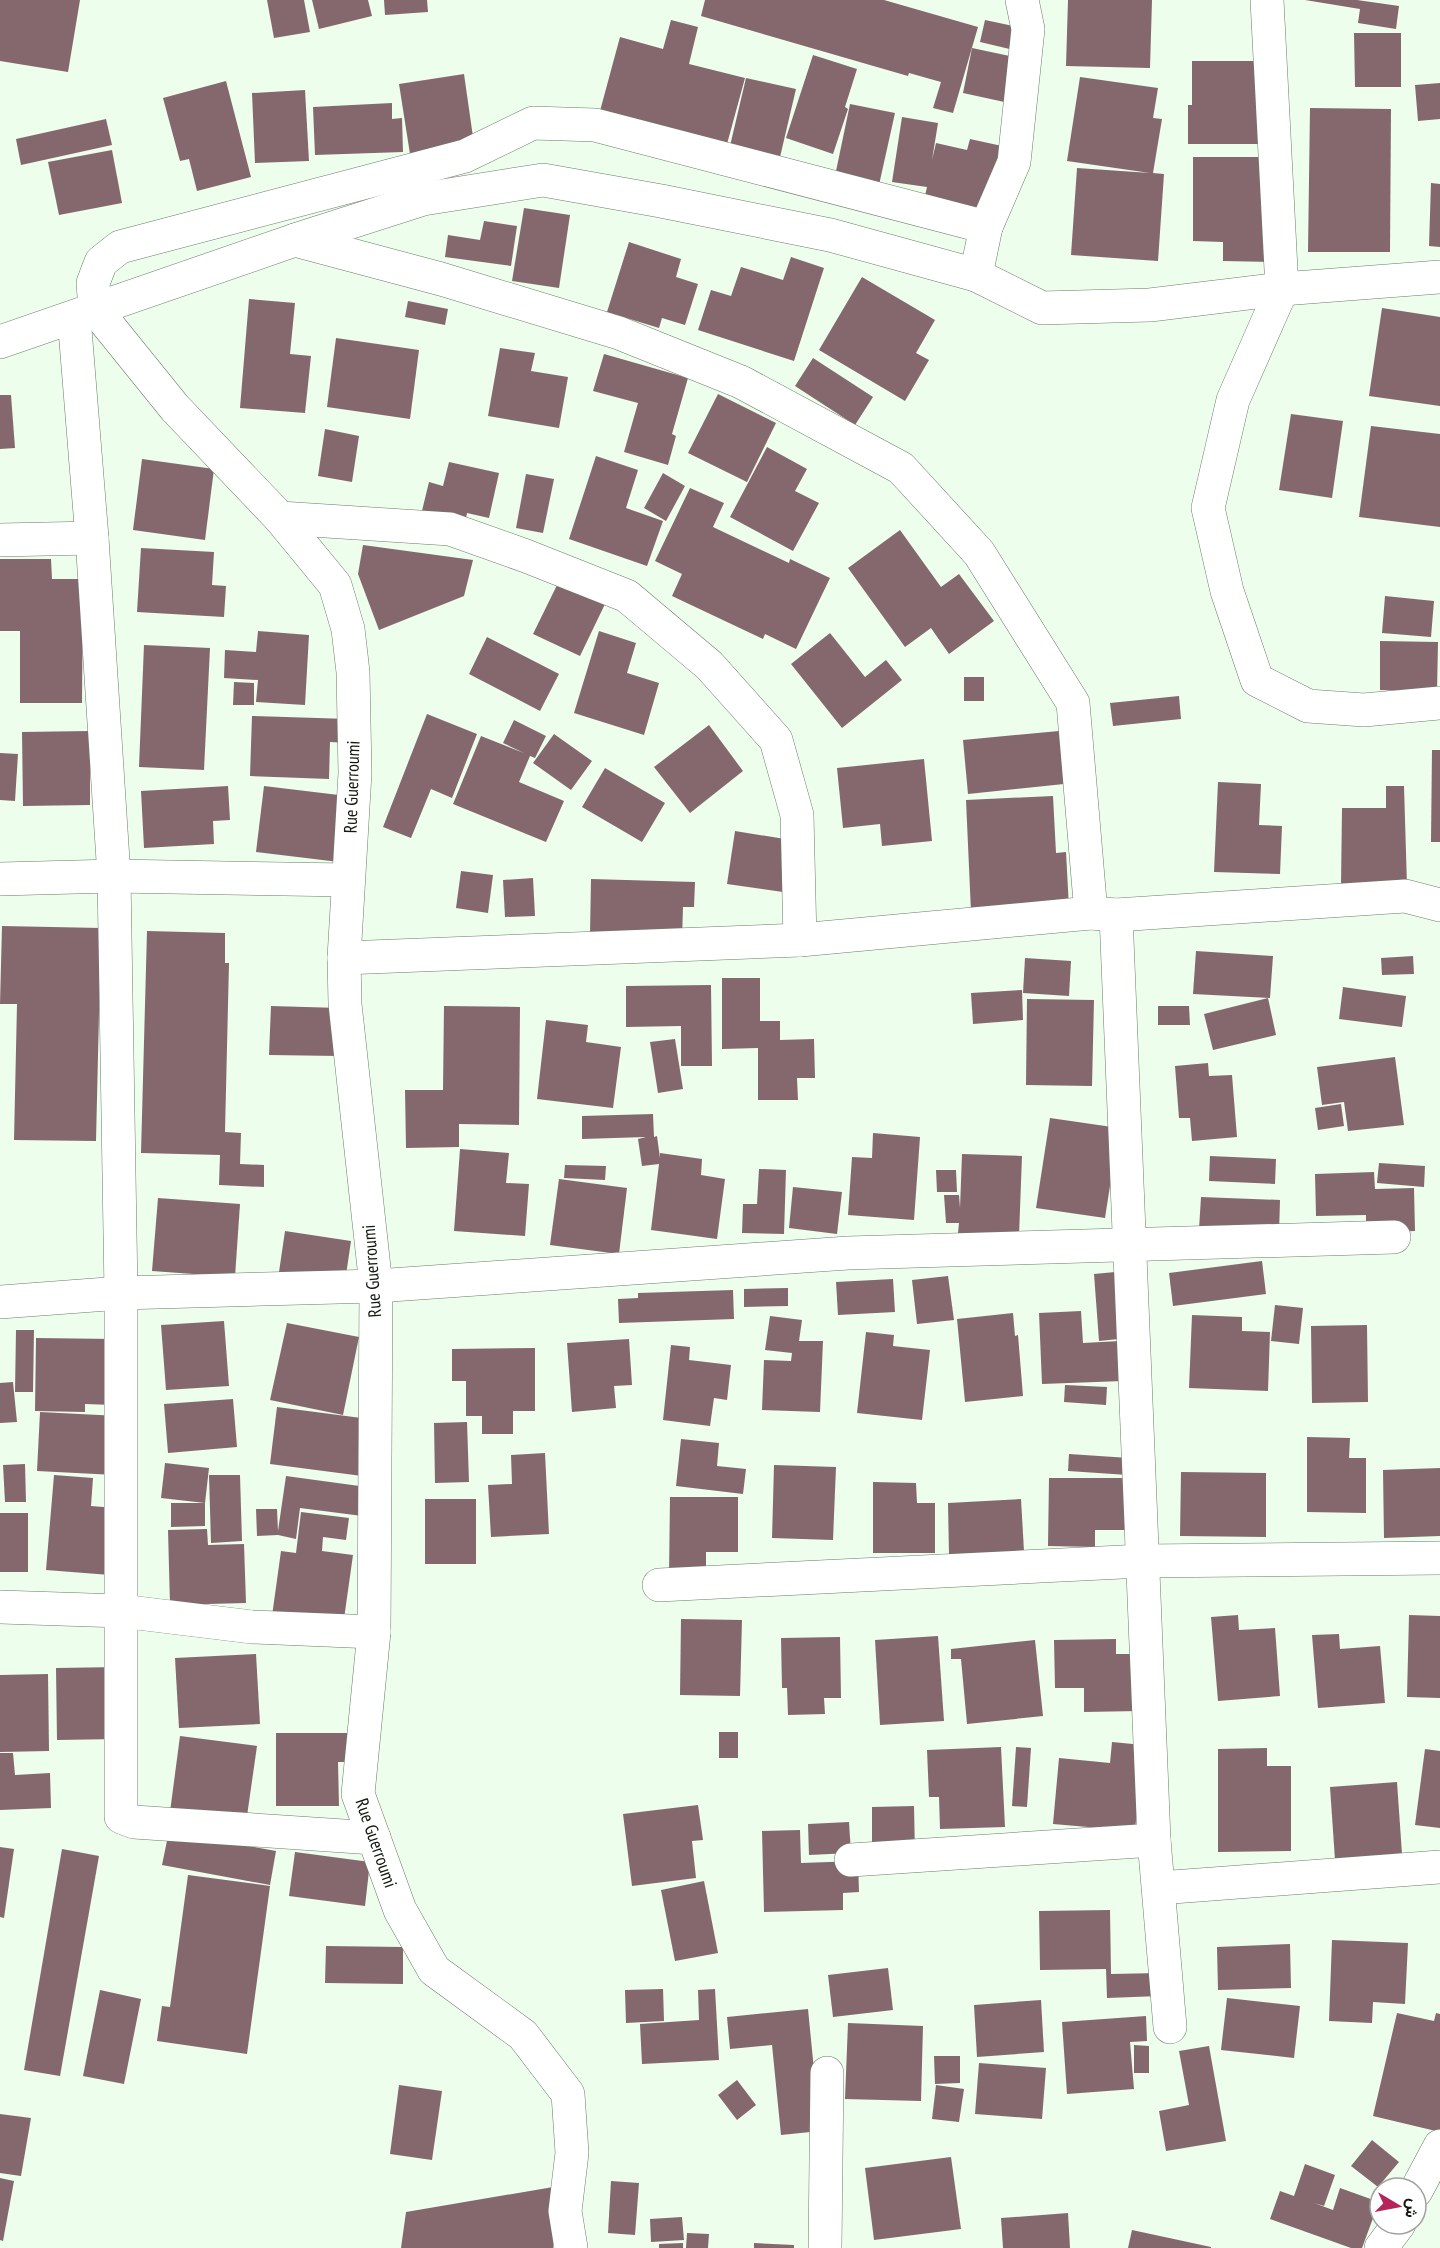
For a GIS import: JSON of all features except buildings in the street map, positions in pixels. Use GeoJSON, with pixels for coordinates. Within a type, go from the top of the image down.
{"type":"FeatureCollection","features":[{"type":"Feature","properties":{"kind":"street"},"geometry":{"type":"LineString","coordinates":[[976,274],[986,228],[1014,162],[1028,29],[1022,0]]}},
{"type":"Feature","properties":{"kind":"street"},"geometry":{"type":"LineString","coordinates":[[1268,0],[1282,289],[1233,400],[1208,508],[1227,591],[1257,680],[1308,706],[1364,710],[1440,703]]}},
{"type":"Feature","properties":{"kind":"street"},"geometry":{"type":"LineString","coordinates":[[374,1838],[134,1822],[121,1817],[121,1293],[114,876],[92,538],[84,313],[101,262],[120,247],[465,156],[533,123],[595,125],[986,228]]}},
{"type":"Feature","properties":{"kind":"street"},"geometry":{"type":"LineString","coordinates":[[0,342],[295,240],[423,199],[543,180],[830,235],[976,274],[1042,308],[1150,305],[1282,289],[1440,277]]}},
{"type":"Feature","properties":{"kind":"street"},"geometry":{"type":"LineString","coordinates":[[295,240],[441,279],[619,333],[741,382],[901,468],[979,553],[1073,703],[1104,914],[1130,1245],[1154,1840],[1170,2027]]}},
{"type":"Feature","properties":{"kind":"street","name":"Rue Guerroumi"},"geometry":{"type":"LineString","coordinates":[[84,313],[280,518],[335,585],[348,629],[353,672],[355,773],[347,880],[345,1004],[376,1286],[374,1632],[358,1794],[400,1910],[434,1970],[523,2036],[568,2094],[572,2153],[565,2211],[571,2248]]}},
{"type":"Feature","properties":{"kind":"street"},"geometry":{"type":"LineString","coordinates":[[280,518],[450,529],[627,596],[709,665],[776,740],[797,815],[800,940]]}},
{"type":"Feature","properties":{"kind":"street"},"geometry":{"type":"LineString","coordinates":[[0,540],[92,538]]}},
{"type":"Feature","properties":{"kind":"street"},"geometry":{"type":"LineString","coordinates":[[0,879],[114,876],[347,880]]}},
{"type":"Feature","properties":{"kind":"street"},"geometry":{"type":"LineString","coordinates":[[344,958],[800,940],[1104,914],[1405,896],[1440,905]]}},
{"type":"Feature","properties":{"kind":"street"},"geometry":{"type":"LineString","coordinates":[[0,1302],[121,1293],[376,1286],[848,1253],[1394,1237]]}},
{"type":"Feature","properties":{"kind":"street"},"geometry":{"type":"LineString","coordinates":[[659,1585],[1143,1561],[1440,1558]]}},
{"type":"Feature","properties":{"kind":"street"},"geometry":{"type":"LineString","coordinates":[[0,1607],[121,1611],[252,1627],[374,1632]]}},
{"type":"Feature","properties":{"kind":"street"},"geometry":{"type":"LineString","coordinates":[[851,1860],[1154,1840]]}},
{"type":"Feature","properties":{"kind":"street"},"geometry":{"type":"LineString","coordinates":[[1159,1887],[1440,1867]]}},
{"type":"Feature","properties":{"kind":"street"},"geometry":{"type":"LineString","coordinates":[[825,2248],[827,2073]]}},
{"type":"Feature","properties":{"kind":"street"},"geometry":{"type":"LineString","coordinates":[[1424,2176],[1440,2146]]}}]}
